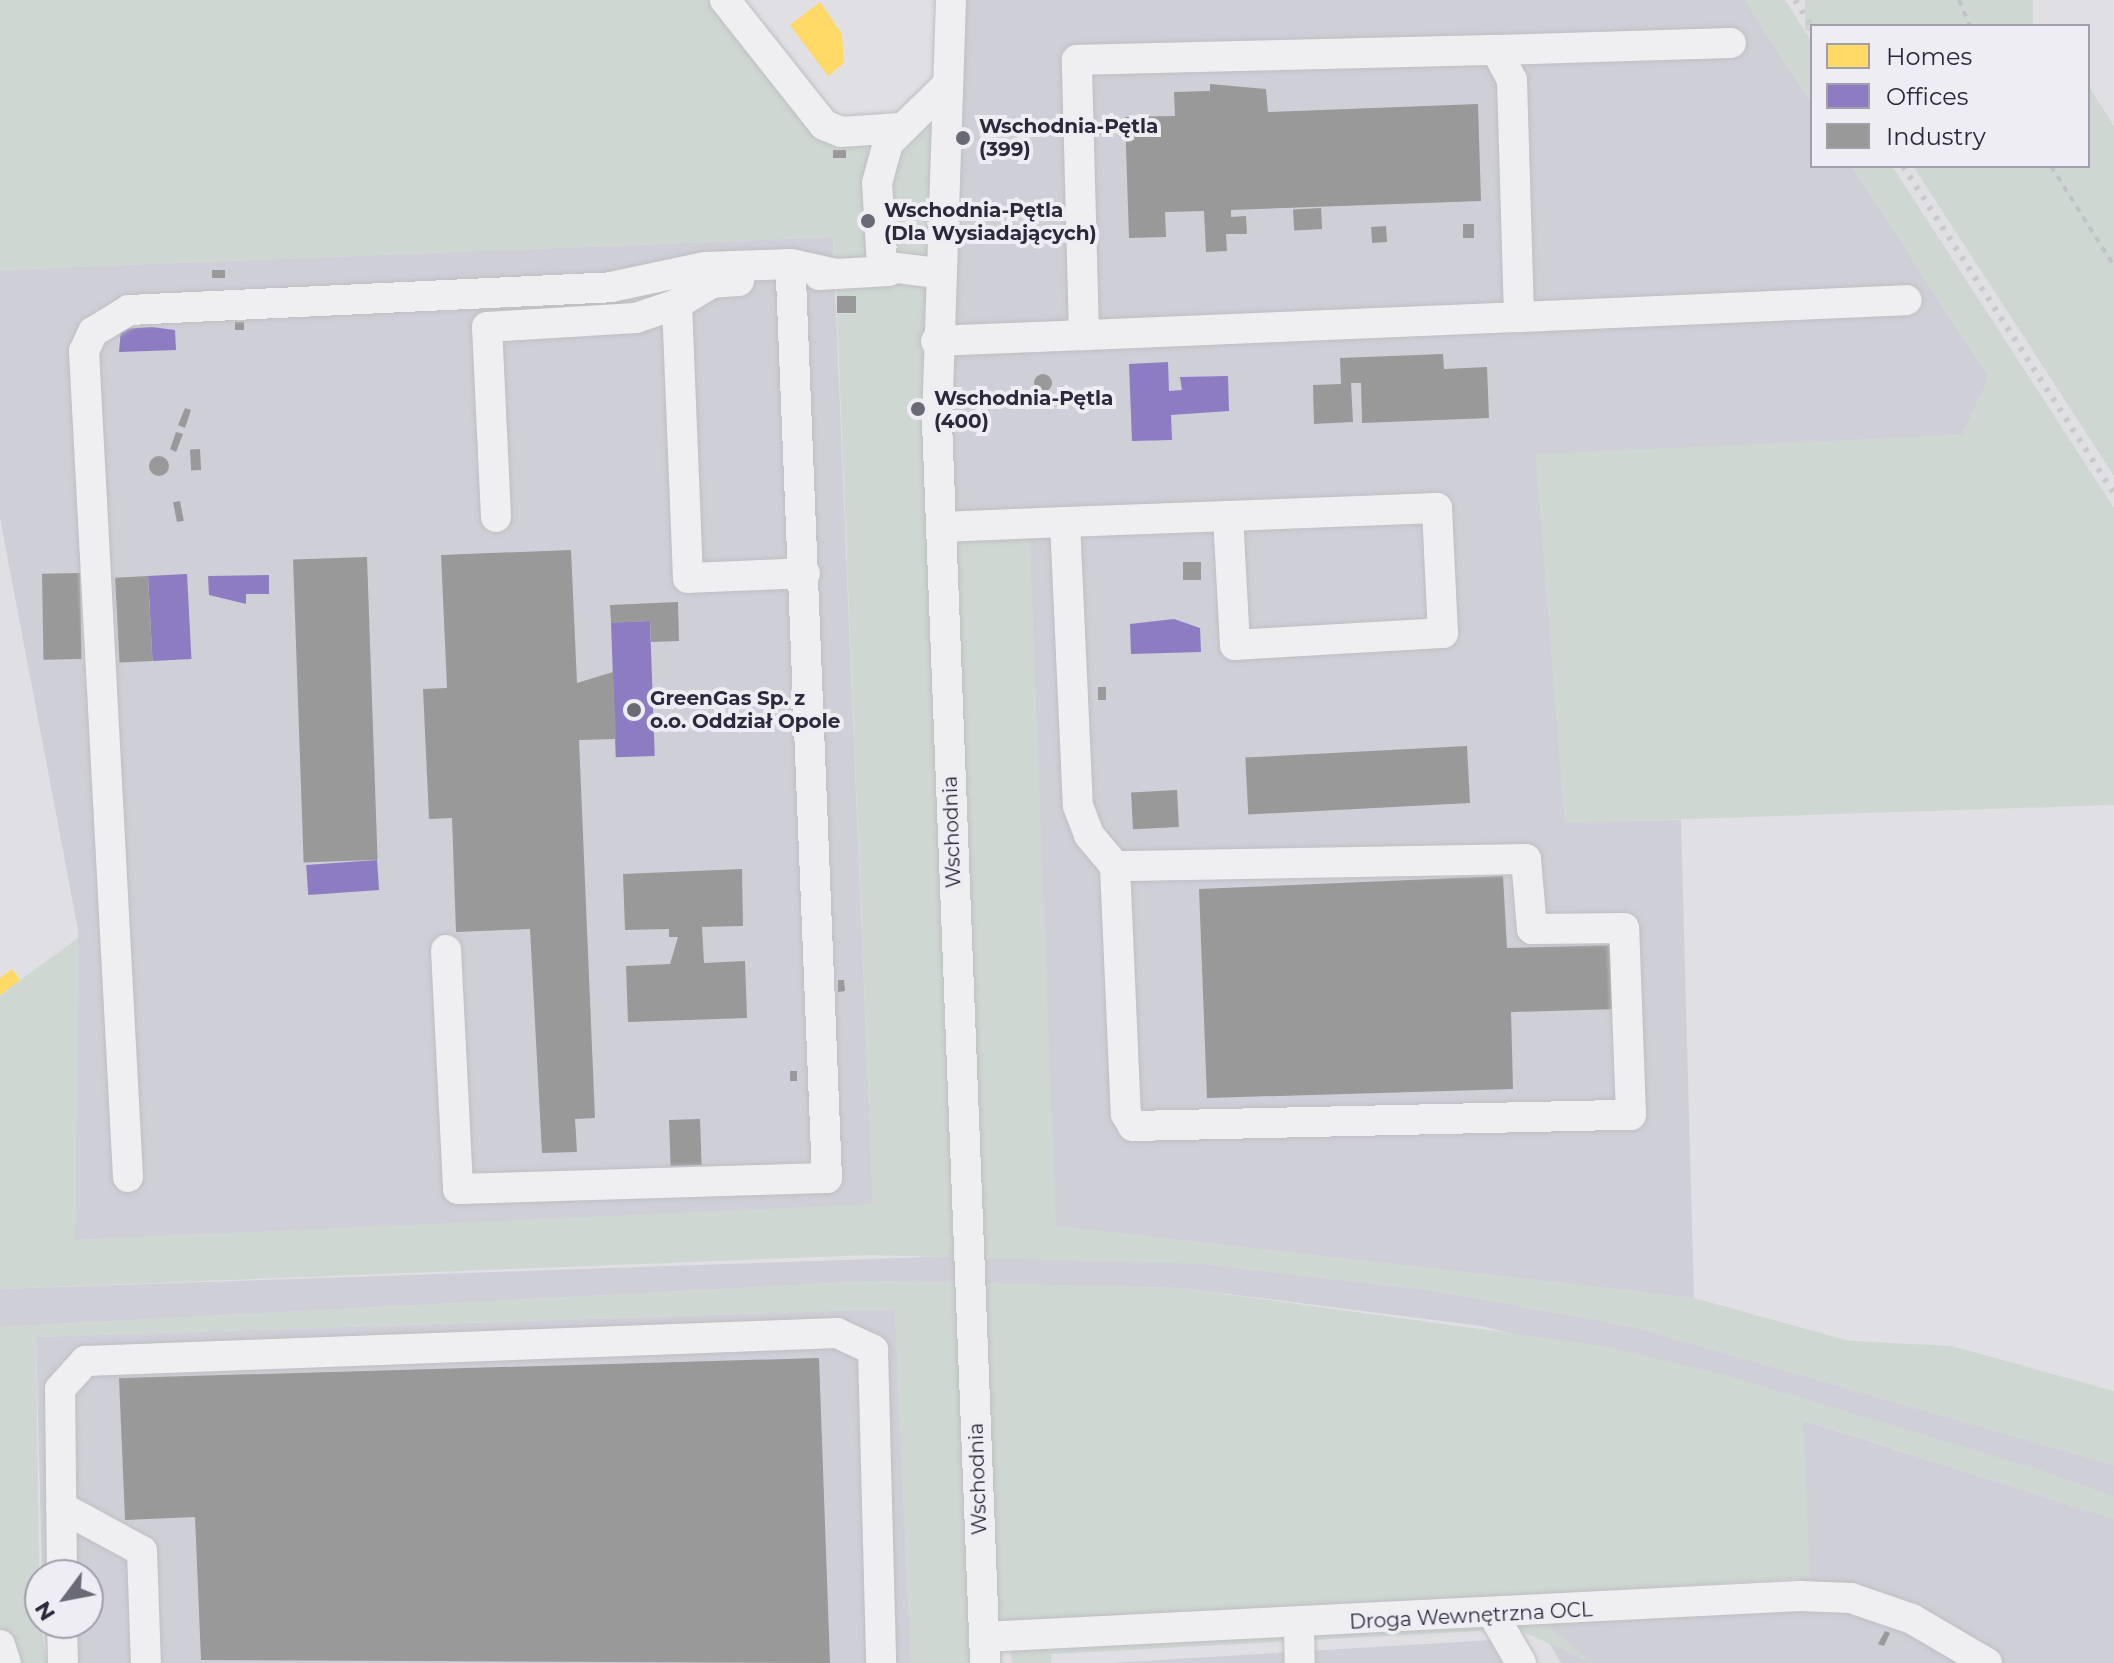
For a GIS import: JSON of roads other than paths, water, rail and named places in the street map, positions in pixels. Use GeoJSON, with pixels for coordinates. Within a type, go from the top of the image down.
{"type":"FeatureCollection","features":[{"type":"Feature","properties":{"kind":"street"},"geometry":{"type":"LineString","coordinates":[[725,0],[824,125],[841,132],[900,128]]}},
{"type":"Feature","properties":{"kind":"street","name":"Wschodnia"},"geometry":{"type":"LineString","coordinates":[[951,0],[936,341],[985,1650]]}},
{"type":"Feature","properties":{"kind":"street"},"geometry":{"type":"LineString","coordinates":[[1084,335],[1077,60],[1731,43]]}},
{"type":"Feature","properties":{"kind":"street"},"geometry":{"type":"LineString","coordinates":[[1496,50],[1512,80],[1519,317]]}},
{"type":"Feature","properties":{"kind":"street"},"geometry":{"type":"LineString","coordinates":[[889,271],[877,254],[878,168],[900,128],[947,85]]}},
{"type":"Feature","properties":{"kind":"street"},"geometry":{"type":"LineString","coordinates":[[128,1177],[84,351],[93,332],[129,310],[611,287],[705,267],[791,264],[836,274]]}},
{"type":"Feature","properties":{"kind":"street"},"geometry":{"type":"LineString","coordinates":[[496,517],[487,327],[636,318],[677,304],[712,283],[889,271],[937,273]]}},
{"type":"Feature","properties":{"kind":"street"},"geometry":{"type":"LineString","coordinates":[[446,950],[458,1189],[827,1178],[791,278]]}},
{"type":"Feature","properties":{"kind":"street"},"geometry":{"type":"LineString","coordinates":[[936,341],[1907,300]]}},
{"type":"Feature","properties":{"kind":"street"},"geometry":{"type":"LineString","coordinates":[[677,304],[688,578],[805,573]]}},
{"type":"Feature","properties":{"kind":"street"},"geometry":{"type":"LineString","coordinates":[[941,527],[1065,522],[1437,508],[1443,633],[1235,645],[1228,516]]}},
{"type":"Feature","properties":{"kind":"street"},"geometry":{"type":"LineString","coordinates":[[1065,522],[1078,806],[1089,835],[1115,866],[1126,1114],[1133,1126],[1631,1115],[1624,928],[1532,929],[1526,859],[1115,866]]}},
{"type":"Feature","properties":{"kind":"street"},"geometry":{"type":"LineString","coordinates":[[62,1559],[60,1389],[85,1361],[837,1333],[873,1350],[881,1663]]}},
{"type":"Feature","properties":{"kind":"street"},"geometry":{"type":"LineString","coordinates":[[61,1507],[142,1551],[146,1663]]}},
{"type":"Feature","properties":{"kind":"street","name":"Droga Wewnętrzna OCL"},"geometry":{"type":"LineString","coordinates":[[985,1650],[1299,1624],[1494,1616],[1800,1596],[1851,1598],[1949,1637],[1987,1663]]}},
{"type":"Feature","properties":{"kind":"street"},"geometry":{"type":"LineString","coordinates":[[1494,1616],[1521,1663]]}},
{"type":"Feature","properties":{"kind":"street"},"geometry":{"type":"LineString","coordinates":[[1299,1624],[1300,1663]]}},
{"type":"Feature","properties":{"kind":"street"},"geometry":{"type":"LineString","coordinates":[[62,1639],[63,1663]]}},
{"type":"Feature","properties":{"kind":"street"},"geometry":{"type":"LineString","coordinates":[[0,1645],[6,1663]]}},
{"type":"Feature","properties":{"kind":"railway"},"geometry":{"type":"LineString","coordinates":[[1795,0],[1811,24]]}},
{"type":"Feature","properties":{"kind":"railway"},"geometry":{"type":"LineString","coordinates":[[1904,168],[2114,493]]}},
{"type":"Feature","properties":{"kind":"place","name":"Wschodnia-Pętla (399)"},"geometry":{"type":"Point","coordinates":[963,138]}},
{"type":"Feature","properties":{"kind":"place","name":"Wschodnia-Pętla (Dla Wysiadających)"},"geometry":{"type":"Point","coordinates":[868,221]}},
{"type":"Feature","properties":{"kind":"place","name":"Wschodnia-Pętla (400)"},"geometry":{"type":"Point","coordinates":[918,409]}},
{"type":"Feature","properties":{"kind":"place","name":"GreenGas Sp. z o.o. Oddział Opole"},"geometry":{"type":"Point","coordinates":[634,710]}}]}
